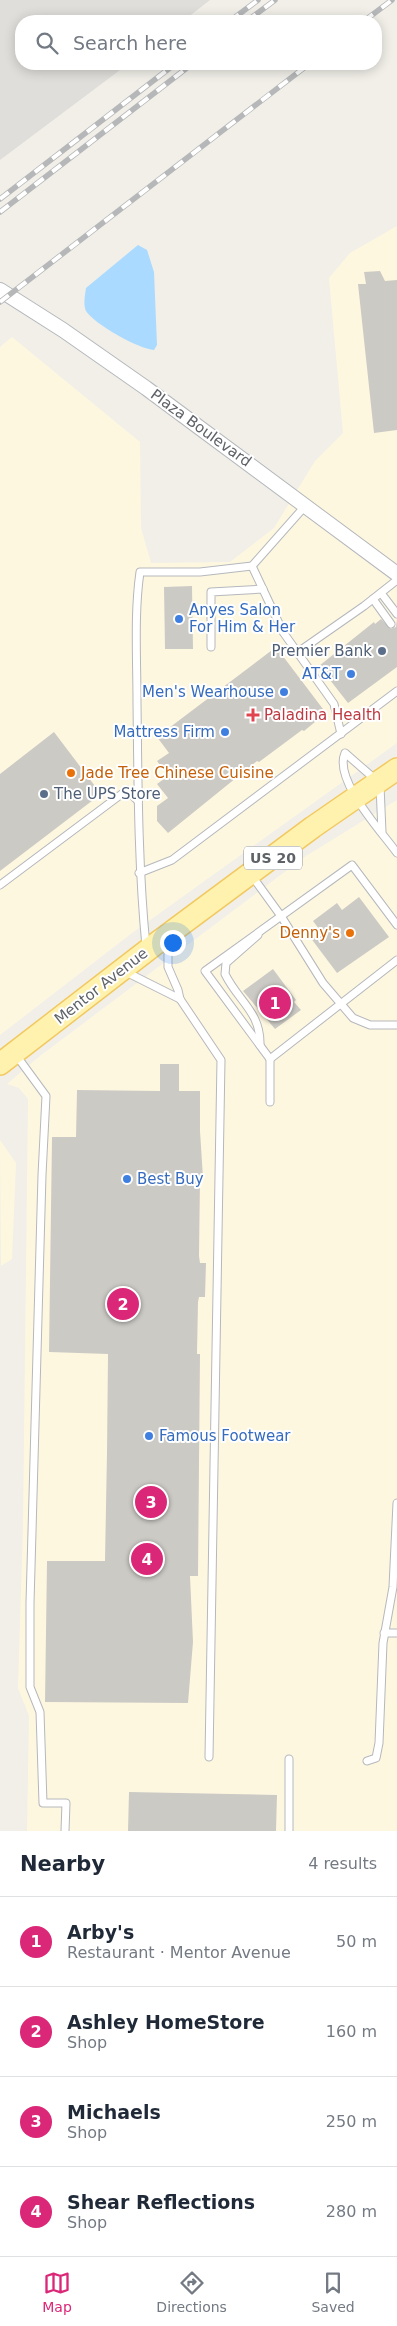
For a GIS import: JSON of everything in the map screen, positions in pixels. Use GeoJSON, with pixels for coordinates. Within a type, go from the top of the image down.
{"type":"FeatureCollection","features":[{"type":"Feature","properties":{"kind":"main road","name":"Mentor Avenue"},"geometry":{"type":"LineString","coordinates":[[7,1059],[169,934],[385,777]]}},
{"type":"Feature","properties":{"kind":"street","name":"Plaza Boulevard"},"geometry":{"type":"LineString","coordinates":[[0,290],[63,330],[146,388],[397,574]]}},
{"type":"Feature","properties":{"kind":"lane"},"geometry":{"type":"LineString","coordinates":[[146,952],[139,873],[137,624],[140,572],[200,572],[252,566],[306,505]]}},
{"type":"Feature","properties":{"kind":"lane"},"geometry":{"type":"LineString","coordinates":[[252,566],[283,632],[334,704],[341,734]]}},
{"type":"Feature","properties":{"kind":"lane"},"geometry":{"type":"LineString","coordinates":[[298,652],[397,580]]}},
{"type":"Feature","properties":{"kind":"lane"},"geometry":{"type":"LineString","coordinates":[[212,647],[210,592],[263,589]]}},
{"type":"Feature","properties":{"kind":"lane"},"geometry":{"type":"LineString","coordinates":[[381,593],[397,614]]}},
{"type":"Feature","properties":{"kind":"lane"},"geometry":{"type":"LineString","coordinates":[[373,599],[391,624]]}},
{"type":"Feature","properties":{"kind":"lane"},"geometry":{"type":"LineString","coordinates":[[139,873],[172,860],[397,691]]}},
{"type":"Feature","properties":{"kind":"lane"},"geometry":{"type":"LineString","coordinates":[[382,833],[380,804],[385,777],[345,753],[343,764],[356,798],[382,833],[390,843],[397,853]]}},
{"type":"Feature","properties":{"kind":"lane"},"geometry":{"type":"LineString","coordinates":[[0,884],[127,790],[138,801]]}},
{"type":"Feature","properties":{"kind":"lane"},"geometry":{"type":"LineString","coordinates":[[390,843],[397,838]]}},
{"type":"Feature","properties":{"kind":"lane"},"geometry":{"type":"LineString","coordinates":[[270,1102],[270,1059],[205,971],[352,865],[397,926]]}},
{"type":"Feature","properties":{"kind":"lane"},"geometry":{"type":"LineString","coordinates":[[250,874],[281,916],[323,983],[353,1018],[370,1025],[397,1025]]}},
{"type":"Feature","properties":{"kind":"lane"},"geometry":{"type":"LineString","coordinates":[[260,1045],[260,1031],[256,1020],[225,974],[226,964],[254,940],[263,928]]}},
{"type":"Feature","properties":{"kind":"lane"},"geometry":{"type":"LineString","coordinates":[[169,934],[168,968],[180,999],[221,1060],[209,1757]]}},
{"type":"Feature","properties":{"kind":"lane"},"geometry":{"type":"LineString","coordinates":[[270,1059],[397,960]]}},
{"type":"Feature","properties":{"kind":"lane"},"geometry":{"type":"LineString","coordinates":[[122,970],[180,999]]}},
{"type":"Feature","properties":{"kind":"lane"},"geometry":{"type":"LineString","coordinates":[[7,1059],[46,1096],[35,1405],[30,1603],[30,1688],[40,1712],[43,1803],[66,1803],[65,1831]]}},
{"type":"Feature","properties":{"kind":"lane"},"geometry":{"type":"LineString","coordinates":[[367,1761],[376,1758],[379,1743],[384,1633],[394,1587],[397,1503]]}},
{"type":"Feature","properties":{"kind":"lane"},"geometry":{"type":"LineString","coordinates":[[384,1633],[397,1633]]}},
{"type":"Feature","properties":{"kind":"lane"},"geometry":{"type":"LineString","coordinates":[[288,1831],[289,1759]]}},
{"type":"Feature","properties":{"kind":"shaded area"},"geometry":{"type":"Polygon","coordinates":[[[0,0],[210,0],[191,15],[15,15],[15,70],[120,70],[0,160],[0,0]]]}},
{"type":"Feature","properties":{"kind":"shaded area"},"geometry":{"type":"Polygon","coordinates":[[[397,226],[397,743],[132,933],[0,1035],[0,347],[12,337],[140,442],[141,528],[151,563],[230,562],[274,528],[315,461],[343,433],[329,278],[350,253],[397,226]]]}},
{"type":"Feature","properties":{"kind":"shaded area"},"geometry":{"type":"Polygon","coordinates":[[[397,800],[397,1831],[27,1831],[29,1716],[18,1688],[23,1528],[28,1099],[19,1088],[7,1084],[40,1056],[306,856],[397,800]]]}},
{"type":"Feature","properties":{"kind":"shaded area"},"geometry":{"type":"Polygon","coordinates":[[[0,1140],[16,1163],[12,1259],[1,1266],[0,1140]]]}},
{"type":"Feature","properties":{"kind":"water"},"geometry":{"type":"Polygon","coordinates":[[[138,245],[147,250],[154,272],[157,345],[154,350],[128,341],[107,329],[86,311],[84,300],[86,288],[138,245]]]}},
{"type":"Feature","properties":{"kind":"building"},"geometry":{"type":"Polygon","coordinates":[[[380,271],[385,281],[397,280],[397,430],[374,433],[358,284],[366,284],[364,272],[380,271]]]}},
{"type":"Feature","properties":{"kind":"building"},"geometry":{"type":"Polygon","coordinates":[[[192,586],[193,649],[165,649],[164,587],[192,586]]]}},
{"type":"Feature","properties":{"kind":"building"},"geometry":{"type":"Polygon","coordinates":[[[381,619],[391,629],[396,627],[397,619],[397,667],[348,703],[319,666],[374,622],[375,624],[381,619]]]}},
{"type":"Feature","properties":{"kind":"building"},"geometry":{"type":"Polygon","coordinates":[[[276,647],[326,713],[304,731],[302,730],[259,762],[257,761],[168,833],[157,821],[157,806],[168,798],[157,784],[168,776],[157,761],[169,753],[157,737],[276,647]]]}},
{"type":"Feature","properties":{"kind":"building"},"geometry":{"type":"Polygon","coordinates":[[[54,732],[101,794],[0,871],[0,774],[54,732]]]}},
{"type":"Feature","properties":{"kind":"building","name":"Denny's"},"geometry":{"type":"Polygon","coordinates":[[[359,897],[389,937],[337,973],[310,937],[319,929],[313,921],[337,903],[342,910],[359,897]]]}},
{"type":"Feature","properties":{"kind":"building"},"geometry":{"type":"Polygon","coordinates":[[[273,969],[296,1000],[294,1002],[301,1010],[275,1029],[243,991],[273,969]]]}},
{"type":"Feature","properties":{"kind":"building"},"geometry":{"type":"Polygon","coordinates":[[[160,1064],[179,1064],[179,1091],[200,1091],[203,1178],[200,1180],[199,1256],[200,1263],[206,1263],[205,1297],[199,1297],[198,1302],[197,1354],[200,1354],[198,1576],[190,1576],[193,1642],[188,1703],[45,1702],[47,1561],[105,1561],[107,1452],[108,1354],[49,1352],[52,1137],[76,1137],[77,1090],[160,1091],[160,1064]]]}},
{"type":"Feature","properties":{"kind":"building"},"geometry":{"type":"Polygon","coordinates":[[[129,1792],[277,1795],[276,1831],[128,1831],[129,1792]]]}},
{"type":"Feature","properties":{"kind":"railway"},"geometry":{"type":"LineString","coordinates":[[238,15],[258,0]]}},
{"type":"Feature","properties":{"kind":"railway"},"geometry":{"type":"LineString","coordinates":[[255,15],[275,0]]}},
{"type":"Feature","properties":{"kind":"railway"},"geometry":{"type":"LineString","coordinates":[[372,15],[392,0]]}},
{"type":"Feature","properties":{"kind":"railway"},"geometry":{"type":"LineString","coordinates":[[0,199],[167,70]]}},
{"type":"Feature","properties":{"kind":"railway"},"geometry":{"type":"LineString","coordinates":[[0,212],[184,70]]}},
{"type":"Feature","properties":{"kind":"railway"},"geometry":{"type":"LineString","coordinates":[[0,302],[301,70]]}},
{"type":"Feature","properties":{"kind":"place","name":"Anyes Salon For Him & Her"},"geometry":{"type":"Point","coordinates":[179,619]}},
{"type":"Feature","properties":{"kind":"place","name":"Premier Bank"},"geometry":{"type":"Point","coordinates":[382,651]}},
{"type":"Feature","properties":{"kind":"place","name":"AT&T"},"geometry":{"type":"Point","coordinates":[351,674]}},
{"type":"Feature","properties":{"kind":"place","name":"Men's Wearhouse"},"geometry":{"type":"Point","coordinates":[284,692]}},
{"type":"Feature","properties":{"kind":"place","name":"Paladina Health"},"geometry":{"type":"Point","coordinates":[253,715]}},
{"type":"Feature","properties":{"kind":"place","name":"Mattress Firm"},"geometry":{"type":"Point","coordinates":[225,732]}},
{"type":"Feature","properties":{"kind":"place","name":"Jade Tree Chinese Cuisine"},"geometry":{"type":"Point","coordinates":[71,773]}},
{"type":"Feature","properties":{"kind":"place","name":"The UPS Store"},"geometry":{"type":"Point","coordinates":[44,794]}},
{"type":"Feature","properties":{"kind":"place","name":"Denny's"},"geometry":{"type":"Point","coordinates":[350,933]}},
{"type":"Feature","properties":{"kind":"place","name":"Arby's"},"geometry":{"type":"Point","coordinates":[275,1003]}},
{"type":"Feature","properties":{"kind":"place","name":"Best Buy"},"geometry":{"type":"Point","coordinates":[127,1179]}},
{"type":"Feature","properties":{"kind":"place","name":"Ashley HomeStore"},"geometry":{"type":"Point","coordinates":[123,1304]}},
{"type":"Feature","properties":{"kind":"place","name":"Famous Footwear"},"geometry":{"type":"Point","coordinates":[149,1436]}},
{"type":"Feature","properties":{"kind":"place","name":"Michaels"},"geometry":{"type":"Point","coordinates":[151,1502]}},
{"type":"Feature","properties":{"kind":"place","name":"Shear Reflections"},"geometry":{"type":"Point","coordinates":[147,1559]}}]}
